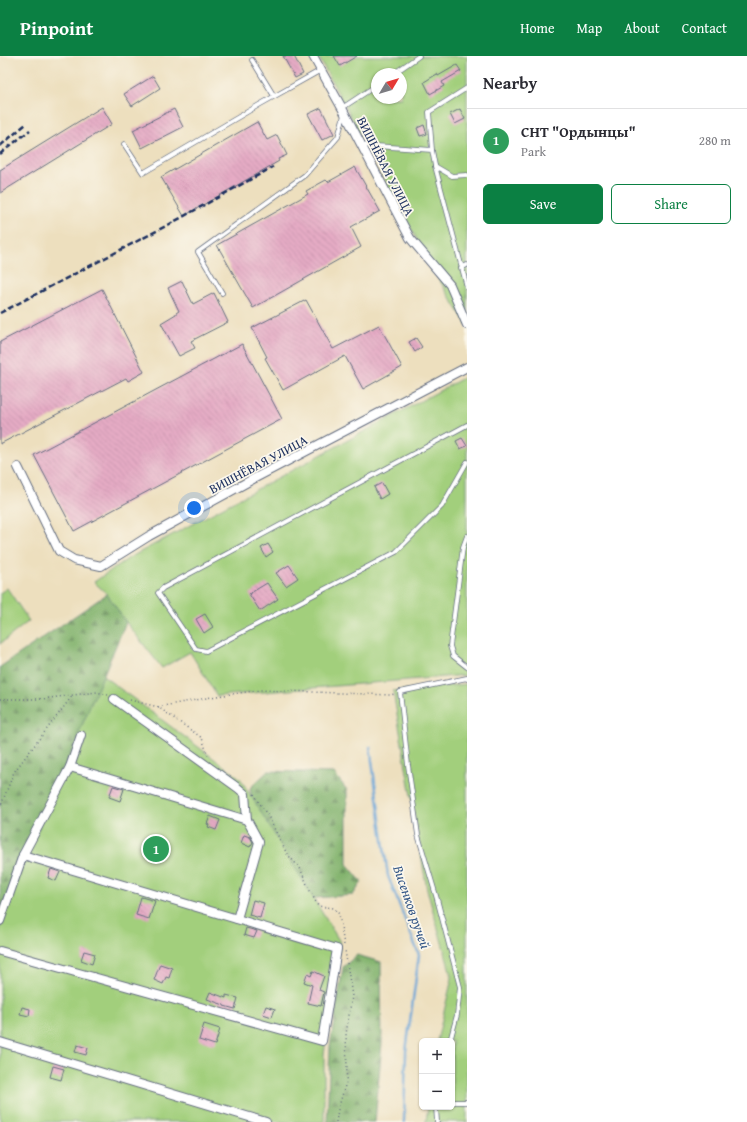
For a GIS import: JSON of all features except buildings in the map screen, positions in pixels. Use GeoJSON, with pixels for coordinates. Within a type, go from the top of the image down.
{"type":"FeatureCollection","features":[{"type":"Feature","properties":{"kind":"street","name":"ВИШНЁВАЯ УЛИЦА"},"geometry":{"type":"LineString","coordinates":[[313,56],[344,110],[410,238],[450,284],[467,325]]}},
{"type":"Feature","properties":{"kind":"street","name":"ВИШНЁВАЯ УЛИЦА"},"geometry":{"type":"LineString","coordinates":[[18,467],[59,551],[74,560],[101,566],[149,536],[253,479],[467,367]]}},
{"type":"Feature","properties":{"kind":"street"},"geometry":{"type":"LineString","coordinates":[[113,697],[245,794],[247,820],[259,842],[237,919]]}},
{"type":"Feature","properties":{"kind":"street"},"geometry":{"type":"LineString","coordinates":[[0,921],[24,855],[70,767],[81,735]]}},
{"type":"Feature","properties":{"kind":"street"},"geometry":{"type":"LineString","coordinates":[[70,767],[247,820]]}},
{"type":"Feature","properties":{"kind":"street"},"geometry":{"type":"LineString","coordinates":[[0,951],[322,1041],[337,949],[24,855]]}},
{"type":"Feature","properties":{"kind":"street"},"geometry":{"type":"LineString","coordinates":[[0,1042],[266,1122]]}},
{"type":"Feature","properties":{"kind":"lane"},"geometry":{"type":"LineString","coordinates":[[402,68],[419,56]]}},
{"type":"Feature","properties":{"kind":"lane"},"geometry":{"type":"LineString","coordinates":[[252,60],[274,96]]}},
{"type":"Feature","properties":{"kind":"lane"},"geometry":{"type":"LineString","coordinates":[[124,144],[143,173],[321,70]]}},
{"type":"Feature","properties":{"kind":"lane"},"geometry":{"type":"LineString","coordinates":[[467,88],[429,112],[432,150],[435,166],[467,287]]}},
{"type":"Feature","properties":{"kind":"lane"},"geometry":{"type":"LineString","coordinates":[[222,293],[198,252],[305,175],[338,137],[344,110],[371,90]]}},
{"type":"Feature","properties":{"kind":"lane"},"geometry":{"type":"LineString","coordinates":[[362,145],[432,150]]}},
{"type":"Feature","properties":{"kind":"lane"},"geometry":{"type":"LineString","coordinates":[[435,166],[452,176],[467,175]]}},
{"type":"Feature","properties":{"kind":"lane"},"geometry":{"type":"LineString","coordinates":[[461,268],[467,265]]}},
{"type":"Feature","properties":{"kind":"lane"},"geometry":{"type":"LineString","coordinates":[[467,425],[163,588],[158,593],[196,649],[206,651],[396,552],[442,506],[467,462]]}},
{"type":"Feature","properties":{"kind":"lane"},"geometry":{"type":"LineString","coordinates":[[467,536],[463,547],[450,646],[453,656],[467,667]]}},
{"type":"Feature","properties":{"kind":"lane"},"geometry":{"type":"LineString","coordinates":[[451,1038],[457,1015],[460,987],[418,835],[400,692],[467,679]]}},
{"type":"Feature","properties":{"kind":"lane"},"geometry":{"type":"LineString","coordinates":[[455,1102],[467,1102]]}},
{"type":"Feature","properties":{"kind":"lane"},"geometry":{"type":"LineString","coordinates":[[436,1110],[437,1122]]}},
{"type":"Feature","properties":{"kind":"path"},"geometry":{"type":"LineString","coordinates":[[158,707],[217,696],[261,690],[391,695],[400,692]]}},
{"type":"Feature","properties":{"kind":"path"},"geometry":{"type":"LineString","coordinates":[[0,699],[42,699],[97,692],[113,697]]}},
{"type":"Feature","properties":{"kind":"path"},"geometry":{"type":"LineString","coordinates":[[0,808],[14,772],[73,695]]}},
{"type":"Feature","properties":{"kind":"path"},"geometry":{"type":"LineString","coordinates":[[127,700],[158,707],[202,738],[208,756]]}},
{"type":"Feature","properties":{"kind":"path"},"geometry":{"type":"LineString","coordinates":[[254,794],[269,818],[287,854],[300,868],[318,906],[334,908],[339,914],[352,996],[346,1034],[346,1082],[336,1122]]}},
{"type":"Feature","properties":{"kind":"green space"},"geometry":{"type":"Polygon","coordinates":[[[318,56],[467,56],[467,325],[435,273],[318,56]]]}},
{"type":"Feature","properties":{"kind":"green space"},"geometry":{"type":"Polygon","coordinates":[[[467,376],[467,675],[217,696],[190,652],[162,668],[126,622],[107,594],[94,582],[129,558],[467,376]]]}},
{"type":"Feature","properties":{"kind":"green space"},"geometry":{"type":"Polygon","coordinates":[[[7,588],[29,621],[0,644],[0,593],[7,588]]]}},
{"type":"Feature","properties":{"kind":"green space"},"geometry":{"type":"Polygon","coordinates":[[[107,594],[126,622],[0,919],[0,667],[107,594]]]}},
{"type":"Feature","properties":{"kind":"green space"},"geometry":{"type":"Polygon","coordinates":[[[103,676],[240,778],[340,942],[324,1054],[324,1122],[0,1122],[0,919],[103,676]]]}},
{"type":"Feature","properties":{"kind":"green space"},"geometry":{"type":"Polygon","coordinates":[[[467,684],[467,1122],[426,1122],[428,1110],[455,1110],[455,1038],[438,1038],[452,978],[427,890],[393,691],[467,684]]]}},
{"type":"Feature","properties":{"kind":"green space"},"geometry":{"type":"Polygon","coordinates":[[[268,771],[334,773],[347,790],[347,864],[362,882],[353,895],[303,899],[255,814],[250,788],[268,771]]]}},
{"type":"Feature","properties":{"kind":"green space"},"geometry":{"type":"Polygon","coordinates":[[[357,955],[381,962],[382,1043],[375,1122],[327,1122],[330,1046],[343,967],[357,955]]]}},
{"type":"Feature","properties":{"kind":"waterway","name":"Висенков ручей"},"geometry":{"type":"LineString","coordinates":[[370,747],[388,876],[419,955],[406,1051],[404,1122]]}},
{"type":"Feature","properties":{"kind":"railway"},"geometry":{"type":"LineString","coordinates":[[0,146],[26,124]]}},
{"type":"Feature","properties":{"kind":"railway"},"geometry":{"type":"LineString","coordinates":[[0,154],[30,130]]}},
{"type":"Feature","properties":{"kind":"railway"},"geometry":{"type":"LineString","coordinates":[[0,313],[168,225],[273,167]]}},
{"type":"Feature","properties":{"kind":"place","name":"СНТ \"Ордынцы\""},"geometry":{"type":"Point","coordinates":[156,849]}}]}
